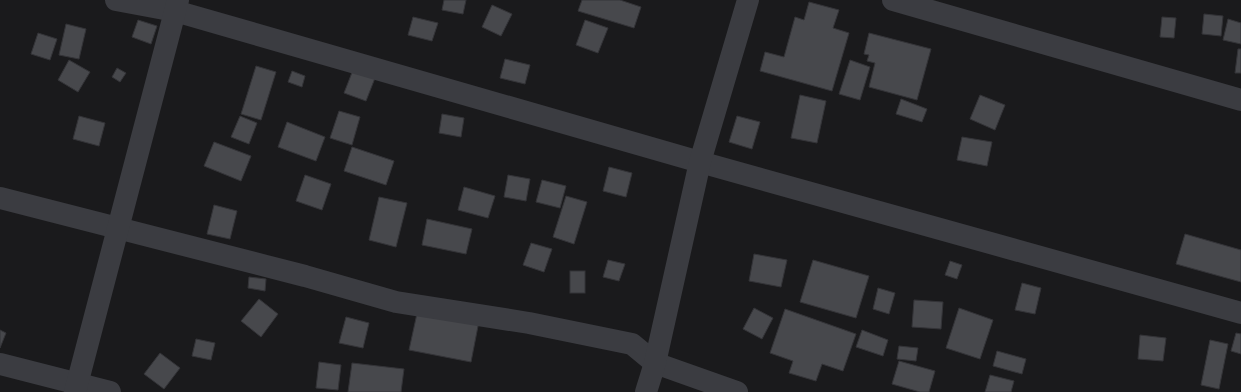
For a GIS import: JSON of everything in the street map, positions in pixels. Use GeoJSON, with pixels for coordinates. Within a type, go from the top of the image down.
{"type":"FeatureCollection","features":[{"type":"Feature","properties":{"kind":"street"},"geometry":{"type":"LineString","coordinates":[[116,0],[177,6],[700,162],[1241,313]]}},
{"type":"Feature","properties":{"kind":"street"},"geometry":{"type":"LineString","coordinates":[[646,392],[655,363],[700,162],[748,0]]}},
{"type":"Feature","properties":{"kind":"street"},"geometry":{"type":"LineString","coordinates":[[893,0],[1241,100]]}},
{"type":"Feature","properties":{"kind":"street"},"geometry":{"type":"LineString","coordinates":[[76,388],[177,6]]}},
{"type":"Feature","properties":{"kind":"street"},"geometry":{"type":"LineString","coordinates":[[0,198],[305,276],[396,302],[529,323],[632,344],[655,363],[737,392]]}},
{"type":"Feature","properties":{"kind":"street"},"geometry":{"type":"LineString","coordinates":[[0,364],[76,388],[110,392]]}},
{"type":"Feature","properties":{"kind":"building"},"geometry":{"type":"Polygon","coordinates":[[[444,0],[466,0],[463,14],[442,10],[444,0]]]}},
{"type":"Feature","properties":{"kind":"building"},"geometry":{"type":"Polygon","coordinates":[[[582,0],[620,0],[641,7],[634,28],[578,11],[582,0]]]}},
{"type":"Feature","properties":{"kind":"building"},"geometry":{"type":"Polygon","coordinates":[[[809,2],[839,10],[833,28],[849,33],[832,91],[760,71],[765,52],[784,57],[795,17],[804,20],[809,2]]]}},
{"type":"Feature","properties":{"kind":"building"},"geometry":{"type":"Polygon","coordinates":[[[492,5],[512,14],[501,36],[482,27],[492,5]]]}},
{"type":"Feature","properties":{"kind":"building"},"geometry":{"type":"Polygon","coordinates":[[[1204,14],[1223,16],[1221,36],[1202,34],[1204,14]]]}},
{"type":"Feature","properties":{"kind":"building"},"geometry":{"type":"Polygon","coordinates":[[[413,17],[438,23],[432,41],[408,35],[413,17]]]}},
{"type":"Feature","properties":{"kind":"building"},"geometry":{"type":"Polygon","coordinates":[[[1162,17],[1176,18],[1174,38],[1160,37],[1162,17]]]}},
{"type":"Feature","properties":{"kind":"building"},"geometry":{"type":"Polygon","coordinates":[[[1228,19],[1241,23],[1241,44],[1223,40],[1228,19]]]}},
{"type":"Feature","properties":{"kind":"building"},"geometry":{"type":"Polygon","coordinates":[[[138,20],[157,26],[151,44],[132,37],[138,20]]]}},
{"type":"Feature","properties":{"kind":"building"},"geometry":{"type":"Polygon","coordinates":[[[585,20],[608,28],[598,53],[576,45],[585,20]]]}},
{"type":"Feature","properties":{"kind":"building"},"geometry":{"type":"Polygon","coordinates":[[[66,24],[86,29],[79,59],[59,55],[66,24]]]}},
{"type":"Feature","properties":{"kind":"building"},"geometry":{"type":"Polygon","coordinates":[[[38,33],[57,39],[50,60],[31,54],[38,33]]]}},
{"type":"Feature","properties":{"kind":"building"},"geometry":{"type":"Polygon","coordinates":[[[869,33],[931,49],[917,100],[869,87],[875,63],[867,61],[869,55],[864,54],[869,33]]]}},
{"type":"Feature","properties":{"kind":"building"},"geometry":{"type":"Polygon","coordinates":[[[1238,49],[1241,49],[1241,73],[1235,73],[1238,49]]]}},
{"type":"Feature","properties":{"kind":"building"},"geometry":{"type":"Polygon","coordinates":[[[505,59],[530,65],[525,84],[500,78],[505,59]]]}},
{"type":"Feature","properties":{"kind":"building"},"geometry":{"type":"Polygon","coordinates":[[[69,60],[90,72],[78,92],[58,80],[69,60]]]}},
{"type":"Feature","properties":{"kind":"building"},"geometry":{"type":"Polygon","coordinates":[[[850,60],[870,67],[860,100],[839,94],[850,60]]]}},
{"type":"Feature","properties":{"kind":"building"},"geometry":{"type":"Polygon","coordinates":[[[256,66],[276,72],[261,120],[241,114],[256,66]]]}},
{"type":"Feature","properties":{"kind":"building"},"geometry":{"type":"Polygon","coordinates":[[[117,68],[126,73],[120,82],[112,77],[117,68]]]}},
{"type":"Feature","properties":{"kind":"building"},"geometry":{"type":"Polygon","coordinates":[[[353,70],[375,78],[366,101],[344,93],[353,70]]]}},
{"type":"Feature","properties":{"kind":"building"},"geometry":{"type":"Polygon","coordinates":[[[292,71],[305,76],[302,87],[288,82],[292,71]]]}},
{"type":"Feature","properties":{"kind":"building"},"geometry":{"type":"Polygon","coordinates":[[[800,95],[826,101],[817,143],[791,138],[800,95]]]}},
{"type":"Feature","properties":{"kind":"building"},"geometry":{"type":"Polygon","coordinates":[[[980,95],[1005,105],[995,130],[970,119],[980,95]]]}},
{"type":"Feature","properties":{"kind":"building"},"geometry":{"type":"Polygon","coordinates":[[[901,99],[927,109],[922,122],[896,114],[901,99]]]}},
{"type":"Feature","properties":{"kind":"building"},"geometry":{"type":"Polygon","coordinates":[[[339,111],[360,117],[352,145],[330,138],[339,111]]]}},
{"type":"Feature","properties":{"kind":"building"},"geometry":{"type":"Polygon","coordinates":[[[442,114],[464,118],[461,137],[439,133],[442,114]]]}},
{"type":"Feature","properties":{"kind":"building"},"geometry":{"type":"Polygon","coordinates":[[[79,116],[105,123],[99,146],[73,139],[79,116]]]}},
{"type":"Feature","properties":{"kind":"building"},"geometry":{"type":"Polygon","coordinates":[[[240,116],[257,123],[249,144],[231,137],[240,116]]]}},
{"type":"Feature","properties":{"kind":"building"},"geometry":{"type":"Polygon","coordinates":[[[737,116],[760,122],[752,149],[729,142],[737,116]]]}},
{"type":"Feature","properties":{"kind":"building"},"geometry":{"type":"Polygon","coordinates":[[[287,122],[325,137],[316,161],[278,147],[287,122]]]}},
{"type":"Feature","properties":{"kind":"building"},"geometry":{"type":"Polygon","coordinates":[[[962,137],[992,142],[987,166],[957,160],[962,137]]]}},
{"type":"Feature","properties":{"kind":"building"},"geometry":{"type":"Polygon","coordinates":[[[214,142],[251,156],[241,181],[204,166],[214,142]]]}},
{"type":"Feature","properties":{"kind":"building"},"geometry":{"type":"Polygon","coordinates":[[[352,147],[394,161],[386,185],[344,171],[352,147]]]}},
{"type":"Feature","properties":{"kind":"building"},"geometry":{"type":"Polygon","coordinates":[[[609,167],[632,173],[626,197],[603,191],[609,167]]]}},
{"type":"Feature","properties":{"kind":"building"},"geometry":{"type":"Polygon","coordinates":[[[305,175],[331,184],[322,210],[296,201],[305,175]]]}},
{"type":"Feature","properties":{"kind":"building"},"geometry":{"type":"Polygon","coordinates":[[[508,175],[530,179],[526,201],[504,197],[508,175]]]}},
{"type":"Feature","properties":{"kind":"building"},"geometry":{"type":"Polygon","coordinates":[[[542,180],[566,186],[560,208],[536,202],[542,180]]]}},
{"type":"Feature","properties":{"kind":"building"},"geometry":{"type":"Polygon","coordinates":[[[464,187],[495,196],[488,218],[458,210],[464,187]]]}},
{"type":"Feature","properties":{"kind":"building"},"geometry":{"type":"Polygon","coordinates":[[[566,196],[587,202],[574,244],[553,237],[566,196]]]}},
{"type":"Feature","properties":{"kind":"building"},"geometry":{"type":"Polygon","coordinates":[[[379,197],[407,203],[396,247],[369,240],[379,197]]]}},
{"type":"Feature","properties":{"kind":"building"},"geometry":{"type":"Polygon","coordinates":[[[214,205],[237,211],[230,239],[207,234],[214,205]]]}},
{"type":"Feature","properties":{"kind":"building"},"geometry":{"type":"Polygon","coordinates":[[[427,219],[472,229],[466,254],[422,245],[427,219]]]}},
{"type":"Feature","properties":{"kind":"building"},"geometry":{"type":"Polygon","coordinates":[[[1185,234],[1241,250],[1241,282],[1176,264],[1185,234]]]}},
{"type":"Feature","properties":{"kind":"building"},"geometry":{"type":"Polygon","coordinates":[[[531,243],[552,249],[544,272],[523,265],[531,243]]]}},
{"type":"Feature","properties":{"kind":"building"},"geometry":{"type":"Polygon","coordinates":[[[754,254],[787,260],[781,287],[749,281],[754,254]]]}},
{"type":"Feature","properties":{"kind":"building"},"geometry":{"type":"Polygon","coordinates":[[[608,260],[625,264],[619,281],[603,277],[608,260]]]}},
{"type":"Feature","properties":{"kind":"building"},"geometry":{"type":"Polygon","coordinates":[[[813,260],[869,276],[856,318],[800,302],[813,260]]]}},
{"type":"Feature","properties":{"kind":"building"},"geometry":{"type":"Polygon","coordinates":[[[950,261],[962,265],[957,279],[945,275],[950,261]]]}},
{"type":"Feature","properties":{"kind":"building"},"geometry":{"type":"Polygon","coordinates":[[[570,271],[585,271],[585,293],[570,293],[570,271]]]}},
{"type":"Feature","properties":{"kind":"building"},"geometry":{"type":"Polygon","coordinates":[[[249,277],[266,279],[265,291],[248,288],[249,277]]]}},
{"type":"Feature","properties":{"kind":"building"},"geometry":{"type":"Polygon","coordinates":[[[1022,283],[1041,288],[1035,314],[1015,310],[1022,283]]]}},
{"type":"Feature","properties":{"kind":"building"},"geometry":{"type":"Polygon","coordinates":[[[878,288],[895,293],[889,314],[873,309],[878,288]]]}},
{"type":"Feature","properties":{"kind":"building"},"geometry":{"type":"Polygon","coordinates":[[[259,299],[278,314],[261,337],[241,321],[259,299]]]}},
{"type":"Feature","properties":{"kind":"building"},"geometry":{"type":"Polygon","coordinates":[[[914,300],[943,302],[941,329],[912,327],[914,300]]]}},
{"type":"Feature","properties":{"kind":"building"},"geometry":{"type":"Polygon","coordinates":[[[754,308],[773,318],[762,339],[743,329],[754,308]]]}},
{"type":"Feature","properties":{"kind":"building"},"geometry":{"type":"Polygon","coordinates":[[[959,308],[993,320],[980,359],[946,348],[959,308]]]}},
{"type":"Feature","properties":{"kind":"building"},"geometry":{"type":"Polygon","coordinates":[[[418,309],[479,321],[471,362],[409,350],[418,309]]]}},
{"type":"Feature","properties":{"kind":"building"},"geometry":{"type":"Polygon","coordinates":[[[785,309],[856,334],[843,371],[822,364],[816,381],[789,373],[793,361],[770,353],[785,309]]]}},
{"type":"Feature","properties":{"kind":"building"},"geometry":{"type":"Polygon","coordinates":[[[346,317],[369,323],[363,348],[339,343],[346,317]]]}},
{"type":"Feature","properties":{"kind":"building"},"geometry":{"type":"Polygon","coordinates":[[[0,330],[6,333],[0,348],[0,330]]]}},
{"type":"Feature","properties":{"kind":"building"},"geometry":{"type":"Polygon","coordinates":[[[862,330],[888,340],[883,356],[856,347],[862,330]]]}},
{"type":"Feature","properties":{"kind":"building"},"geometry":{"type":"Polygon","coordinates":[[[1236,333],[1241,334],[1241,354],[1231,351],[1236,333]]]}},
{"type":"Feature","properties":{"kind":"building"},"geometry":{"type":"Polygon","coordinates":[[[1140,335],[1166,338],[1163,361],[1138,359],[1140,335]]]}},
{"type":"Feature","properties":{"kind":"building"},"geometry":{"type":"Polygon","coordinates":[[[196,339],[215,343],[211,360],[192,356],[196,339]]]}},
{"type":"Feature","properties":{"kind":"building"},"geometry":{"type":"Polygon","coordinates":[[[1210,340],[1228,344],[1219,389],[1201,385],[1210,340]]]}},
{"type":"Feature","properties":{"kind":"building"},"geometry":{"type":"Polygon","coordinates":[[[899,346],[918,348],[916,361],[897,359],[899,346]]]}},
{"type":"Feature","properties":{"kind":"building"},"geometry":{"type":"Polygon","coordinates":[[[997,351],[1026,359],[1022,374],[993,366],[997,351]]]}},
{"type":"Feature","properties":{"kind":"building"},"geometry":{"type":"Polygon","coordinates":[[[160,353],[180,368],[164,389],[144,374],[160,353]]]}},
{"type":"Feature","properties":{"kind":"building"},"geometry":{"type":"Polygon","coordinates":[[[899,361],[935,371],[929,392],[920,392],[892,384],[899,361]]]}},
{"type":"Feature","properties":{"kind":"building"},"geometry":{"type":"Polygon","coordinates":[[[319,362],[341,365],[338,390],[316,388],[319,362]]]}},
{"type":"Feature","properties":{"kind":"building"},"geometry":{"type":"Polygon","coordinates":[[[352,363],[404,369],[401,392],[348,392],[352,363]]]}},
{"type":"Feature","properties":{"kind":"building"},"geometry":{"type":"Polygon","coordinates":[[[990,375],[1014,381],[1011,392],[985,392],[990,375]]]}}]}
